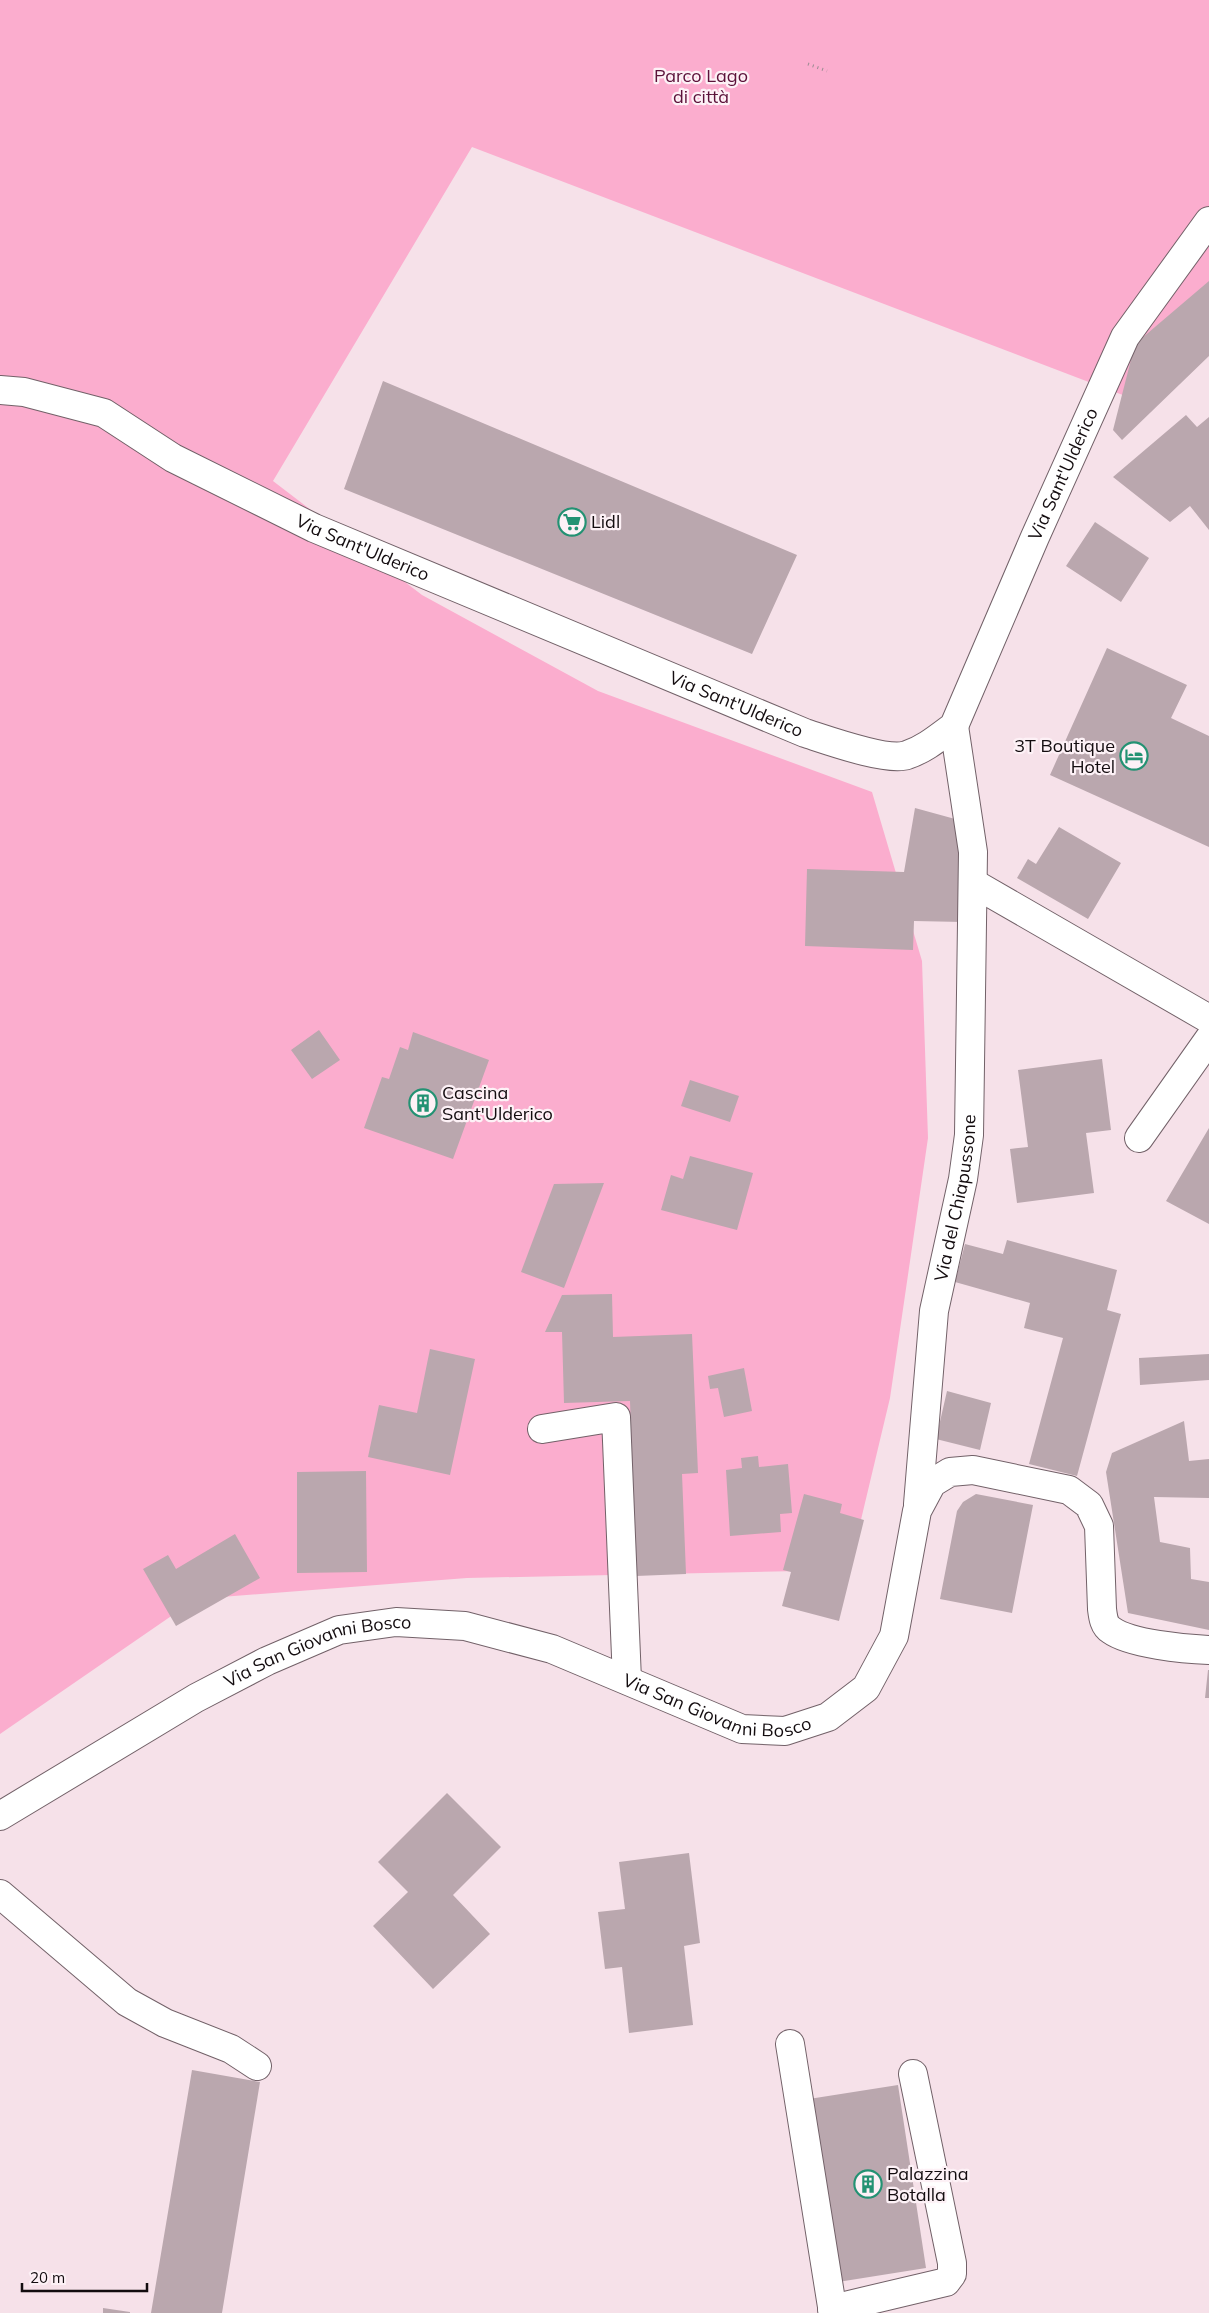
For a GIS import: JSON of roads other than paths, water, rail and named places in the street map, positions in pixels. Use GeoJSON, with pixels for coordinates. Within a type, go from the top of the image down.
{"type":"FeatureCollection","features":[{"type":"Feature","properties":{"kind":"street","name":"Via Sant'Ulderico"},"geometry":{"type":"LineString","coordinates":[[0,390],[24,392],[104,413],[173,458],[314,528],[805,733],[884,755],[906,756],[931,744],[954,726],[1035,537],[1125,337],[1209,221]]}},
{"type":"Feature","properties":{"kind":"street","name":"Via del Chiapussone"},"geometry":{"type":"LineString","coordinates":[[917,1511],[934,1311],[963,1178],[969,1135],[973,852],[954,726]]}},
{"type":"Feature","properties":{"kind":"street"},"geometry":{"type":"LineString","coordinates":[[973,883],[1209,1019]]}},
{"type":"Feature","properties":{"kind":"street"},"geometry":{"type":"LineString","coordinates":[[1139,1138],[1209,1039]]}},
{"type":"Feature","properties":{"kind":"street"},"geometry":{"type":"LineString","coordinates":[[542,1428],[616,1417],[627,1680]]}},
{"type":"Feature","properties":{"kind":"street","name":"Via San Giovanni Bosco"},"geometry":{"type":"LineString","coordinates":[[0,1816],[196,1698],[267,1662],[339,1630],[396,1622],[465,1626],[552,1649],[742,1729],[785,1731],[828,1717],[866,1688],[894,1636],[917,1511],[932,1483],[950,1472],[972,1470],[1070,1490],[1089,1505],[1099,1526],[1102,1609],[1104,1620],[1109,1629],[1123,1636],[1181,1649],[1209,1650]]}},
{"type":"Feature","properties":{"kind":"street"},"geometry":{"type":"LineString","coordinates":[[0,1894],[127,2002],[165,2023],[231,2049],[257,2066]]}},
{"type":"Feature","properties":{"kind":"street"},"geometry":{"type":"LineString","coordinates":[[790,2044],[832,2311],[946,2282],[952,2274],[952,2262],[913,2074]]}},
{"type":"Feature","properties":{"kind":"place","name":"Lidl"},"geometry":{"type":"Point","coordinates":[572,522]}},
{"type":"Feature","properties":{"kind":"place","name":"3T Boutique Hotel"},"geometry":{"type":"Point","coordinates":[1134,756]}},
{"type":"Feature","properties":{"kind":"place","name":"Cascina Sant'Ulderico"},"geometry":{"type":"Point","coordinates":[423,1103]}},
{"type":"Feature","properties":{"kind":"place","name":"Palazzina Botalla"},"geometry":{"type":"Point","coordinates":[868,2184]}},
{"type":"Feature","properties":{"kind":"park label","name":"Parco Lago di città"},"geometry":{"type":"Point","coordinates":[701,86]}}]}
